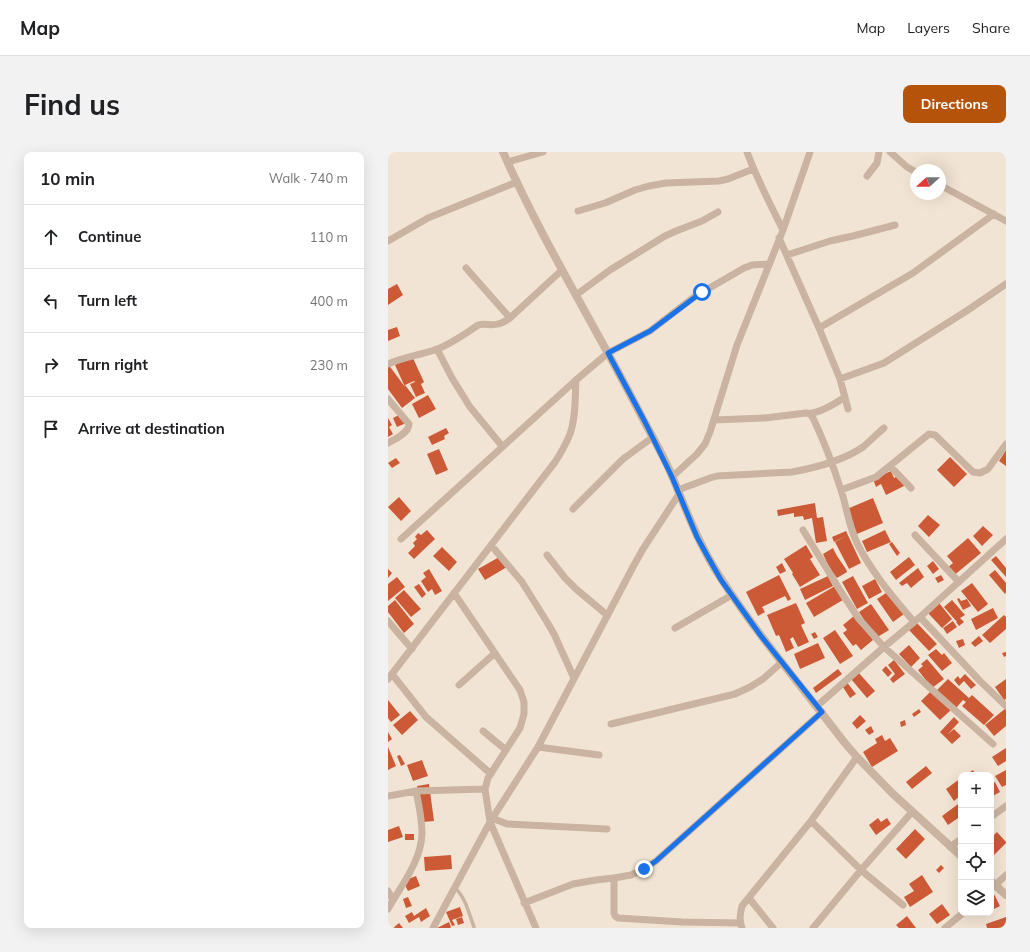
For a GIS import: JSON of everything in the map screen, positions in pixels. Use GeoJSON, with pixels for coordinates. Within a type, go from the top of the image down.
{"type":"FeatureCollection","features":[{"type":"Feature","properties":{"kind":"street"},"geometry":{"type":"LineString","coordinates":[[504,152],[517,182],[562,270],[653,437],[672,477],[697,537],[721,580],[761,636],[844,742],[892,793],[958,854]]}},
{"type":"Feature","properties":{"kind":"street"},"geometry":{"type":"LineString","coordinates":[[508,162],[543,152]]}},
{"type":"Feature","properties":{"kind":"street"},"geometry":{"type":"LineString","coordinates":[[747,152],[753,169],[783,230]]}},
{"type":"Feature","properties":{"kind":"street"},"geometry":{"type":"LineString","coordinates":[[672,477],[697,454],[705,444],[737,345],[783,230],[810,152]]}},
{"type":"Feature","properties":{"kind":"street"},"geometry":{"type":"LineString","coordinates":[[867,176],[877,163],[879,152]]}},
{"type":"Feature","properties":{"kind":"street"},"geometry":{"type":"LineString","coordinates":[[890,152],[910,169]]}},
{"type":"Feature","properties":{"kind":"street"},"geometry":{"type":"LineString","coordinates":[[578,211],[605,203],[635,190],[658,184],[719,181],[753,169]]}},
{"type":"Feature","properties":{"kind":"street"},"geometry":{"type":"LineString","coordinates":[[388,242],[428,218],[517,182]]}},
{"type":"Feature","properties":{"kind":"street"},"geometry":{"type":"LineString","coordinates":[[946,188],[1006,222]]}},
{"type":"Feature","properties":{"kind":"street"},"geometry":{"type":"LineString","coordinates":[[576,295],[610,270],[665,236],[702,221],[718,212]]}},
{"type":"Feature","properties":{"kind":"street"},"geometry":{"type":"LineString","coordinates":[[820,328],[913,273],[994,214]]}},
{"type":"Feature","properties":{"kind":"street"},"geometry":{"type":"LineString","coordinates":[[787,256],[830,241],[895,225]]}},
{"type":"Feature","properties":{"kind":"street"},"geometry":{"type":"LineString","coordinates":[[779,238],[820,328],[840,380],[848,409]]}},
{"type":"Feature","properties":{"kind":"street"},"geometry":{"type":"LineString","coordinates":[[401,539],[502,446],[608,353],[650,331],[694,297],[744,268],[752,265],[769,264]]}},
{"type":"Feature","properties":{"kind":"street"},"geometry":{"type":"LineString","coordinates":[[466,268],[510,318]]}},
{"type":"Feature","properties":{"kind":"street"},"geometry":{"type":"LineString","coordinates":[[388,364],[400,359],[437,349],[478,325],[500,324],[510,318],[562,270]]}},
{"type":"Feature","properties":{"kind":"street"},"geometry":{"type":"LineString","coordinates":[[840,380],[884,363],[1006,284]]}},
{"type":"Feature","properties":{"kind":"street"},"geometry":{"type":"LineString","coordinates":[[437,349],[452,378],[470,407],[502,446]]}},
{"type":"Feature","properties":{"kind":"street"},"geometry":{"type":"LineString","coordinates":[[491,774],[426,717],[390,676],[555,462],[565,446],[571,432],[575,410],[576,380]]}},
{"type":"Feature","properties":{"kind":"street"},"geometry":{"type":"LineString","coordinates":[[714,420],[765,418],[806,413],[810,414],[829,407],[845,397]]}},
{"type":"Feature","properties":{"kind":"street"},"geometry":{"type":"LineString","coordinates":[[388,399],[410,427],[388,443]]}},
{"type":"Feature","properties":{"kind":"street"},"geometry":{"type":"LineString","coordinates":[[810,414],[814,418],[832,462],[852,530],[858,544],[888,592],[1006,706]]}},
{"type":"Feature","properties":{"kind":"street"},"geometry":{"type":"LineString","coordinates":[[434,928],[491,820],[538,747],[643,549],[678,492],[717,476],[792,472],[832,462],[864,446],[884,428]]}},
{"type":"Feature","properties":{"kind":"street"},"geometry":{"type":"LineString","coordinates":[[841,490],[876,477],[929,434],[935,435],[973,472],[980,473],[988,470],[1006,444]]}},
{"type":"Feature","properties":{"kind":"street"},"geometry":{"type":"LineString","coordinates":[[573,509],[623,459],[653,437]]}},
{"type":"Feature","properties":{"kind":"street"},"geometry":{"type":"LineString","coordinates":[[890,466],[911,488]]}},
{"type":"Feature","properties":{"kind":"street"},"geometry":{"type":"LineString","coordinates":[[803,530],[859,619],[884,647],[993,744]]}},
{"type":"Feature","properties":{"kind":"street"},"geometry":{"type":"LineString","coordinates":[[915,535],[959,582]]}},
{"type":"Feature","properties":{"kind":"street"},"geometry":{"type":"LineString","coordinates":[[524,902],[574,884],[631,875],[656,861],[884,647],[917,620],[1006,539]]}},
{"type":"Feature","properties":{"kind":"street"},"geometry":{"type":"LineString","coordinates":[[491,545],[522,582],[547,622],[574,678]]}},
{"type":"Feature","properties":{"kind":"street"},"geometry":{"type":"LineString","coordinates":[[546,555],[576,589],[607,615]]}},
{"type":"Feature","properties":{"kind":"street"},"geometry":{"type":"LineString","coordinates":[[454,593],[520,690],[524,702],[524,714],[520,728],[488,778],[485,789],[491,820],[536,928]]}},
{"type":"Feature","properties":{"kind":"street"},"geometry":{"type":"LineString","coordinates":[[675,628],[732,594]]}},
{"type":"Feature","properties":{"kind":"street"},"geometry":{"type":"LineString","coordinates":[[388,621],[412,649]]}},
{"type":"Feature","properties":{"kind":"street"},"geometry":{"type":"LineString","coordinates":[[459,685],[495,653]]}},
{"type":"Feature","properties":{"kind":"street"},"geometry":{"type":"LineString","coordinates":[[611,724],[735,694],[763,679],[782,662]]}},
{"type":"Feature","properties":{"kind":"street"},"geometry":{"type":"LineString","coordinates":[[483,731],[506,750]]}},
{"type":"Feature","properties":{"kind":"street"},"geometry":{"type":"LineString","coordinates":[[538,747],[599,755]]}},
{"type":"Feature","properties":{"kind":"street"},"geometry":{"type":"LineString","coordinates":[[614,878],[614,913],[618,918],[741,926],[740,915],[742,906],[811,821],[857,757]]}},
{"type":"Feature","properties":{"kind":"street"},"geometry":{"type":"LineString","coordinates":[[388,796],[416,791],[485,789]]}},
{"type":"Feature","properties":{"kind":"street"},"geometry":{"type":"LineString","coordinates":[[388,909],[412,869],[420,848],[422,835],[421,816],[416,791]]}},
{"type":"Feature","properties":{"kind":"street"},"geometry":{"type":"LineString","coordinates":[[994,815],[1006,806]]}},
{"type":"Feature","properties":{"kind":"street"},"geometry":{"type":"LineString","coordinates":[[813,928],[912,812]]}},
{"type":"Feature","properties":{"kind":"street"},"geometry":{"type":"LineString","coordinates":[[491,820],[507,824],[607,829]]}},
{"type":"Feature","properties":{"kind":"street"},"geometry":{"type":"LineString","coordinates":[[811,821],[861,870],[903,905]]}},
{"type":"Feature","properties":{"kind":"street"},"geometry":{"type":"LineString","coordinates":[[950,847],[958,841]]}},
{"type":"Feature","properties":{"kind":"street"},"geometry":{"type":"LineString","coordinates":[[994,884],[1006,875]]}},
{"type":"Feature","properties":{"kind":"street"},"geometry":{"type":"LineString","coordinates":[[994,886],[1006,895]]}},
{"type":"Feature","properties":{"kind":"street"},"geometry":{"type":"LineString","coordinates":[[388,891],[393,900]]}},
{"type":"Feature","properties":{"kind":"street"},"geometry":{"type":"LineString","coordinates":[[749,898],[773,928]]}},
{"type":"Feature","properties":{"kind":"street"},"geometry":{"type":"LineString","coordinates":[[945,928],[959,916]]}},
{"type":"Feature","properties":{"kind":"lane"},"geometry":{"type":"LineString","coordinates":[[455,888],[461,892],[464,898],[474,927]]}},
{"type":"Feature","properties":{"kind":"building"},"geometry":{"type":"Polygon","coordinates":[[[397,284],[403,295],[388,305],[388,289],[397,284]]]}},
{"type":"Feature","properties":{"kind":"building"},"geometry":{"type":"Polygon","coordinates":[[[397,327],[400,336],[388,341],[388,330],[397,327]]]}},
{"type":"Feature","properties":{"kind":"building"},"geometry":{"type":"Polygon","coordinates":[[[412,356],[424,382],[421,384],[425,393],[416,397],[410,384],[415,382],[414,381],[405,385],[415,398],[402,408],[388,389],[388,364],[405,387],[395,365],[412,356]]]}},
{"type":"Feature","properties":{"kind":"building"},"geometry":{"type":"Polygon","coordinates":[[[428,395],[436,409],[419,418],[412,404],[428,395]]]}},
{"type":"Feature","properties":{"kind":"building"},"geometry":{"type":"Polygon","coordinates":[[[401,414],[406,423],[397,427],[393,418],[401,414]]]}},
{"type":"Feature","properties":{"kind":"building"},"geometry":{"type":"Polygon","coordinates":[[[388,418],[392,425],[389,427],[393,434],[388,437],[388,418]]]}},
{"type":"Feature","properties":{"kind":"building"},"geometry":{"type":"Polygon","coordinates":[[[446,428],[449,433],[444,436],[445,439],[432,445],[428,437],[446,428]]]}},
{"type":"Feature","properties":{"kind":"building"},"geometry":{"type":"Polygon","coordinates":[[[439,449],[448,470],[436,475],[427,454],[439,449]]]}},
{"type":"Feature","properties":{"kind":"building"},"geometry":{"type":"Polygon","coordinates":[[[1006,450],[1006,466],[999,461],[1006,450]]]}},
{"type":"Feature","properties":{"kind":"building"},"geometry":{"type":"Polygon","coordinates":[[[950,457],[967,474],[954,487],[937,470],[950,457]]]}},
{"type":"Feature","properties":{"kind":"building"},"geometry":{"type":"Polygon","coordinates":[[[396,458],[400,463],[392,468],[388,463],[396,458]]]}},
{"type":"Feature","properties":{"kind":"building"},"geometry":{"type":"Polygon","coordinates":[[[891,471],[894,478],[899,475],[904,486],[886,495],[881,484],[876,487],[873,479],[891,471]]]}},
{"type":"Feature","properties":{"kind":"building"},"geometry":{"type":"Polygon","coordinates":[[[399,497],[411,511],[401,521],[388,507],[399,497]]]}},
{"type":"Feature","properties":{"kind":"building"},"geometry":{"type":"Polygon","coordinates":[[[873,498],[883,523],[857,534],[847,509],[873,498]]]}},
{"type":"Feature","properties":{"kind":"building"},"geometry":{"type":"Polygon","coordinates":[[[815,503],[817,518],[823,517],[827,541],[816,543],[812,518],[804,520],[803,516],[794,517],[794,513],[778,516],[777,510],[815,503]]]}},
{"type":"Feature","properties":{"kind":"building"},"geometry":{"type":"Polygon","coordinates":[[[928,515],[940,525],[929,537],[918,526],[928,515]]]}},
{"type":"Feature","properties":{"kind":"building"},"geometry":{"type":"Polygon","coordinates":[[[983,526],[993,535],[982,546],[973,536],[983,526]]]}},
{"type":"Feature","properties":{"kind":"building"},"geometry":{"type":"Polygon","coordinates":[[[427,530],[435,539],[414,559],[408,553],[415,546],[413,543],[417,539],[415,537],[418,533],[421,535],[427,530]]]}},
{"type":"Feature","properties":{"kind":"building"},"geometry":{"type":"Polygon","coordinates":[[[885,530],[891,542],[867,552],[862,541],[885,530]]]}},
{"type":"Feature","properties":{"kind":"building"},"geometry":{"type":"Polygon","coordinates":[[[846,531],[861,563],[849,569],[835,542],[846,536],[834,542],[832,537],[846,531]]]}},
{"type":"Feature","properties":{"kind":"building"},"geometry":{"type":"Polygon","coordinates":[[[968,538],[981,553],[952,577],[946,569],[953,563],[947,556],[968,538]]]}},
{"type":"Feature","properties":{"kind":"building"},"geometry":{"type":"Polygon","coordinates":[[[892,542],[900,553],[897,556],[889,544],[892,542]]]}},
{"type":"Feature","properties":{"kind":"building"},"geometry":{"type":"Polygon","coordinates":[[[806,545],[813,557],[810,559],[820,575],[800,587],[784,559],[806,545]]]}},
{"type":"Feature","properties":{"kind":"building"},"geometry":{"type":"Polygon","coordinates":[[[442,547],[457,562],[449,571],[433,556],[442,547]]]}},
{"type":"Feature","properties":{"kind":"building"},"geometry":{"type":"Polygon","coordinates":[[[833,548],[847,572],[837,578],[830,569],[823,554],[833,548]]]}},
{"type":"Feature","properties":{"kind":"building"},"geometry":{"type":"Polygon","coordinates":[[[501,556],[507,567],[485,580],[478,569],[501,556]]]}},
{"type":"Feature","properties":{"kind":"building"},"geometry":{"type":"Polygon","coordinates":[[[996,556],[1006,568],[1006,577],[991,560],[996,556]]]}},
{"type":"Feature","properties":{"kind":"building"},"geometry":{"type":"Polygon","coordinates":[[[909,557],[915,565],[896,580],[890,572],[909,557]]]}},
{"type":"Feature","properties":{"kind":"building"},"geometry":{"type":"Polygon","coordinates":[[[933,561],[939,569],[933,574],[927,566],[933,561]]]}},
{"type":"Feature","properties":{"kind":"building"},"geometry":{"type":"Polygon","coordinates":[[[782,563],[786,571],[780,574],[776,567],[782,563]]]}},
{"type":"Feature","properties":{"kind":"building"},"geometry":{"type":"Polygon","coordinates":[[[918,568],[924,577],[911,588],[907,583],[902,586],[899,583],[918,568]]]}},
{"type":"Feature","properties":{"kind":"building"},"geometry":{"type":"Polygon","coordinates":[[[388,569],[392,573],[388,578],[388,569]]]}},
{"type":"Feature","properties":{"kind":"building"},"geometry":{"type":"Polygon","coordinates":[[[429,569],[442,591],[435,595],[432,589],[428,592],[421,581],[426,577],[423,573],[429,569]]]}},
{"type":"Feature","properties":{"kind":"building"},"geometry":{"type":"Polygon","coordinates":[[[995,570],[1006,583],[1005,594],[989,575],[995,570]]]}},
{"type":"Feature","properties":{"kind":"building"},"geometry":{"type":"Polygon","coordinates":[[[779,575],[791,599],[788,601],[785,596],[762,607],[765,612],[758,616],[746,592],[779,575]]]}},
{"type":"Feature","properties":{"kind":"building"},"geometry":{"type":"Polygon","coordinates":[[[941,575],[944,580],[938,583],[935,578],[941,575]]]}},
{"type":"Feature","properties":{"kind":"building"},"geometry":{"type":"Polygon","coordinates":[[[828,576],[833,586],[805,600],[800,589],[828,576]]]}},
{"type":"Feature","properties":{"kind":"building"},"geometry":{"type":"Polygon","coordinates":[[[853,576],[868,603],[857,609],[842,582],[853,576]]]}},
{"type":"Feature","properties":{"kind":"building"},"geometry":{"type":"Polygon","coordinates":[[[397,577],[405,587],[388,601],[388,584],[397,577]]]}},
{"type":"Feature","properties":{"kind":"building"},"geometry":{"type":"Polygon","coordinates":[[[875,579],[882,592],[869,599],[862,586],[875,579]]]}},
{"type":"Feature","properties":{"kind":"building"},"geometry":{"type":"Polygon","coordinates":[[[972,583],[988,604],[978,612],[961,591],[972,583]]]}},
{"type":"Feature","properties":{"kind":"building"},"geometry":{"type":"Polygon","coordinates":[[[419,584],[426,594],[422,598],[414,587],[419,584]]]}},
{"type":"Feature","properties":{"kind":"building"},"geometry":{"type":"Polygon","coordinates":[[[835,586],[843,600],[814,617],[806,603],[835,586]]]}},
{"type":"Feature","properties":{"kind":"building"},"geometry":{"type":"Polygon","coordinates":[[[404,590],[421,609],[411,617],[395,598],[404,590]]]}},
{"type":"Feature","properties":{"kind":"building"},"geometry":{"type":"Polygon","coordinates":[[[889,591],[904,614],[893,622],[877,599],[889,591]]]}},
{"type":"Feature","properties":{"kind":"building"},"geometry":{"type":"Polygon","coordinates":[[[959,598],[961,601],[967,599],[971,606],[963,610],[957,599],[959,598]]]}},
{"type":"Feature","properties":{"kind":"building"},"geometry":{"type":"Polygon","coordinates":[[[395,600],[414,624],[404,633],[388,612],[388,606],[395,600]]]}},
{"type":"Feature","properties":{"kind":"building"},"geometry":{"type":"Polygon","coordinates":[[[952,600],[965,615],[960,618],[964,622],[959,626],[944,607],[952,600]]]}},
{"type":"Feature","properties":{"kind":"building"},"geometry":{"type":"Polygon","coordinates":[[[796,603],[805,623],[801,625],[809,642],[798,647],[793,637],[790,639],[794,648],[786,652],[779,635],[776,636],[767,615],[796,603]]]}},
{"type":"Feature","properties":{"kind":"building"},"geometry":{"type":"Polygon","coordinates":[[[939,603],[952,619],[942,628],[928,613],[939,603]]]}},
{"type":"Feature","properties":{"kind":"building"},"geometry":{"type":"Polygon","coordinates":[[[871,604],[889,630],[876,638],[859,612],[871,604]]]}},
{"type":"Feature","properties":{"kind":"building"},"geometry":{"type":"Polygon","coordinates":[[[993,608],[998,618],[976,630],[971,619],[993,608]]]}},
{"type":"Feature","properties":{"kind":"building"},"geometry":{"type":"Polygon","coordinates":[[[1004,615],[1006,617],[1006,629],[990,643],[982,635],[1004,615]]]}},
{"type":"Feature","properties":{"kind":"building"},"geometry":{"type":"Polygon","coordinates":[[[854,616],[873,640],[861,650],[856,644],[853,646],[843,633],[847,630],[843,625],[854,616]]]}},
{"type":"Feature","properties":{"kind":"building"},"geometry":{"type":"Polygon","coordinates":[[[953,621],[957,627],[947,634],[943,628],[953,621]]]}},
{"type":"Feature","properties":{"kind":"building"},"geometry":{"type":"Polygon","coordinates":[[[916,622],[937,644],[929,651],[908,629],[916,622]]]}},
{"type":"Feature","properties":{"kind":"building"},"geometry":{"type":"Polygon","coordinates":[[[835,630],[853,656],[840,664],[823,638],[835,630]]]}},
{"type":"Feature","properties":{"kind":"building"},"geometry":{"type":"Polygon","coordinates":[[[815,632],[818,637],[814,639],[811,634],[815,632]]]}},
{"type":"Feature","properties":{"kind":"building"},"geometry":{"type":"Polygon","coordinates":[[[979,636],[983,641],[975,647],[971,643],[979,636]]]}},
{"type":"Feature","properties":{"kind":"building"},"geometry":{"type":"Polygon","coordinates":[[[963,639],[965,645],[959,648],[956,641],[963,639]]]}},
{"type":"Feature","properties":{"kind":"building"},"geometry":{"type":"Polygon","coordinates":[[[818,643],[825,658],[800,669],[794,654],[818,643]]]}},
{"type":"Feature","properties":{"kind":"building"},"geometry":{"type":"Polygon","coordinates":[[[909,645],[920,658],[911,667],[899,654],[909,645]]]}},
{"type":"Feature","properties":{"kind":"building"},"geometry":{"type":"Polygon","coordinates":[[[936,649],[942,655],[944,653],[952,663],[942,671],[928,655],[936,649]]]}},
{"type":"Feature","properties":{"kind":"building"},"geometry":{"type":"Polygon","coordinates":[[[1006,652],[1006,656],[1004,657],[1002,653],[1006,652]]]}},
{"type":"Feature","properties":{"kind":"building"},"geometry":{"type":"Polygon","coordinates":[[[927,659],[944,679],[932,688],[918,670],[923,666],[921,664],[927,659]]]}},
{"type":"Feature","properties":{"kind":"building"},"geometry":{"type":"Polygon","coordinates":[[[894,660],[905,674],[893,683],[890,679],[895,674],[888,665],[894,660]]]}},
{"type":"Feature","properties":{"kind":"building"},"geometry":{"type":"Polygon","coordinates":[[[886,666],[892,673],[888,677],[882,670],[886,666]]]}},
{"type":"Feature","properties":{"kind":"building"},"geometry":{"type":"Polygon","coordinates":[[[838,669],[842,674],[816,693],[813,688],[838,669]]]}},
{"type":"Feature","properties":{"kind":"building"},"geometry":{"type":"Polygon","coordinates":[[[858,672],[875,691],[867,698],[851,679],[858,672]]]}},
{"type":"Feature","properties":{"kind":"building"},"geometry":{"type":"Polygon","coordinates":[[[965,674],[976,685],[971,689],[964,681],[959,686],[954,680],[958,676],[960,679],[965,674]]]}},
{"type":"Feature","properties":{"kind":"building"},"geometry":{"type":"Polygon","coordinates":[[[948,679],[969,698],[972,695],[994,715],[984,725],[962,706],[966,702],[963,700],[956,708],[937,690],[948,679]]]}},
{"type":"Feature","properties":{"kind":"building"},"geometry":{"type":"Polygon","coordinates":[[[1006,679],[1006,699],[1004,700],[995,687],[1006,679]]]}},
{"type":"Feature","properties":{"kind":"building"},"geometry":{"type":"Polygon","coordinates":[[[846,681],[856,694],[850,698],[841,684],[846,681]]]}},
{"type":"Feature","properties":{"kind":"building"},"geometry":{"type":"Polygon","coordinates":[[[931,691],[951,710],[940,720],[921,701],[931,691]]]}},
{"type":"Feature","properties":{"kind":"building"},"geometry":{"type":"Polygon","coordinates":[[[388,700],[400,715],[391,722],[388,718],[388,700]]]}},
{"type":"Feature","properties":{"kind":"building"},"geometry":{"type":"Polygon","coordinates":[[[1006,708],[1006,726],[994,736],[985,725],[1006,708]]]}},
{"type":"Feature","properties":{"kind":"building"},"geometry":{"type":"Polygon","coordinates":[[[919,709],[921,712],[914,717],[912,714],[919,709]]]}},
{"type":"Feature","properties":{"kind":"building"},"geometry":{"type":"Polygon","coordinates":[[[410,711],[418,720],[402,735],[393,725],[410,711]]]}},
{"type":"Feature","properties":{"kind":"building"},"geometry":{"type":"Polygon","coordinates":[[[860,715],[866,721],[857,729],[852,723],[860,715]]]}},
{"type":"Feature","properties":{"kind":"building"},"geometry":{"type":"Polygon","coordinates":[[[954,717],[959,722],[948,734],[954,729],[961,736],[952,744],[940,732],[954,717]]]}},
{"type":"Feature","properties":{"kind":"building"},"geometry":{"type":"Polygon","coordinates":[[[905,720],[906,725],[901,727],[900,722],[905,720]]]}},
{"type":"Feature","properties":{"kind":"building"},"geometry":{"type":"Polygon","coordinates":[[[871,726],[874,732],[869,735],[865,730],[871,726]]]}},
{"type":"Feature","properties":{"kind":"building"},"geometry":{"type":"Polygon","coordinates":[[[388,732],[392,739],[388,742],[388,732]]]}},
{"type":"Feature","properties":{"kind":"building"},"geometry":{"type":"Polygon","coordinates":[[[882,735],[885,741],[890,738],[898,751],[872,767],[863,752],[877,743],[875,739],[882,735]]]}},
{"type":"Feature","properties":{"kind":"building"},"geometry":{"type":"Polygon","coordinates":[[[388,747],[396,766],[388,770],[388,747]]]}},
{"type":"Feature","properties":{"kind":"building"},"geometry":{"type":"Polygon","coordinates":[[[1006,748],[1006,761],[998,766],[992,757],[1006,748]]]}},
{"type":"Feature","properties":{"kind":"building"},"geometry":{"type":"Polygon","coordinates":[[[400,755],[405,764],[401,766],[397,756],[400,755]]]}},
{"type":"Feature","properties":{"kind":"building"},"geometry":{"type":"Polygon","coordinates":[[[422,760],[428,776],[413,781],[407,765],[422,760]]]}},
{"type":"Feature","properties":{"kind":"building"},"geometry":{"type":"Polygon","coordinates":[[[926,766],[932,773],[912,789],[906,782],[926,766]]]}},
{"type":"Feature","properties":{"kind":"building"},"geometry":{"type":"Polygon","coordinates":[[[1006,770],[1006,785],[1002,787],[995,776],[1006,770]]]}},
{"type":"Feature","properties":{"kind":"building"},"geometry":{"type":"Polygon","coordinates":[[[958,780],[958,798],[954,801],[946,789],[958,780]]]}},
{"type":"Feature","properties":{"kind":"building"},"geometry":{"type":"Polygon","coordinates":[[[994,782],[1000,792],[994,795],[994,782]]]}},
{"type":"Feature","properties":{"kind":"building"},"geometry":{"type":"Polygon","coordinates":[[[429,784],[434,821],[423,822],[417,786],[429,784]]]}},
{"type":"Feature","properties":{"kind":"building"},"geometry":{"type":"Polygon","coordinates":[[[958,804],[958,818],[948,825],[942,816],[958,804]]]}},
{"type":"Feature","properties":{"kind":"building"},"geometry":{"type":"Polygon","coordinates":[[[878,818],[881,822],[887,818],[891,824],[876,835],[869,825],[878,818]]]}},
{"type":"Feature","properties":{"kind":"building"},"geometry":{"type":"Polygon","coordinates":[[[399,826],[403,837],[388,842],[388,830],[399,826]]]}},
{"type":"Feature","properties":{"kind":"building"},"geometry":{"type":"Polygon","coordinates":[[[915,829],[925,839],[906,859],[896,849],[915,829]]]}},
{"type":"Feature","properties":{"kind":"building"},"geometry":{"type":"Polygon","coordinates":[[[997,832],[1006,843],[994,855],[994,844],[994,835],[997,832]]]}},
{"type":"Feature","properties":{"kind":"building"},"geometry":{"type":"Polygon","coordinates":[[[405,834],[414,834],[414,840],[405,840],[405,834]]]}},
{"type":"Feature","properties":{"kind":"building"},"geometry":{"type":"Polygon","coordinates":[[[451,855],[452,869],[425,871],[424,857],[451,855]]]}},
{"type":"Feature","properties":{"kind":"building"},"geometry":{"type":"Polygon","coordinates":[[[941,865],[944,868],[939,873],[936,870],[941,865]]]}},
{"type":"Feature","properties":{"kind":"building"},"geometry":{"type":"Polygon","coordinates":[[[922,875],[933,892],[910,907],[904,897],[914,891],[909,884],[922,875]]]}},
{"type":"Feature","properties":{"kind":"building"},"geometry":{"type":"Polygon","coordinates":[[[416,876],[420,886],[408,891],[403,881],[416,876]]]}},
{"type":"Feature","properties":{"kind":"building"},"geometry":{"type":"Polygon","coordinates":[[[994,894],[1000,906],[994,909],[994,894]]]}},
{"type":"Feature","properties":{"kind":"building"},"geometry":{"type":"Polygon","coordinates":[[[408,897],[412,906],[406,908],[403,899],[408,897]]]}},
{"type":"Feature","properties":{"kind":"building"},"geometry":{"type":"Polygon","coordinates":[[[942,904],[950,915],[937,924],[929,914],[942,904]]]}},
{"type":"Feature","properties":{"kind":"building"},"geometry":{"type":"Polygon","coordinates":[[[460,907],[463,916],[452,920],[455,925],[452,926],[446,912],[460,907]]]}},
{"type":"Feature","properties":{"kind":"building"},"geometry":{"type":"Polygon","coordinates":[[[426,908],[430,916],[421,922],[419,917],[409,923],[405,916],[412,912],[414,916],[426,908]]]}},
{"type":"Feature","properties":{"kind":"building"},"geometry":{"type":"Polygon","coordinates":[[[907,916],[916,928],[899,928],[896,925],[907,916]]]}},
{"type":"Feature","properties":{"kind":"building"},"geometry":{"type":"Polygon","coordinates":[[[462,917],[464,923],[458,925],[456,919],[462,917]]]}},
{"type":"Feature","properties":{"kind":"building"},"geometry":{"type":"Polygon","coordinates":[[[1006,917],[1006,928],[987,928],[986,924],[1006,917]]]}},
{"type":"Feature","properties":{"kind":"building"},"geometry":{"type":"Polygon","coordinates":[[[449,922],[450,928],[437,928],[449,922]]]}},
{"type":"Feature","properties":{"kind":"building"},"geometry":{"type":"Polygon","coordinates":[[[399,923],[403,928],[393,928],[399,923]]]}},
{"type":"Feature","properties":{"kind":"route"},"geometry":{"type":"LineString","coordinates":[[644,869],[656,861],[822,712],[761,636],[721,580],[697,537],[678,490],[645,422],[608,353],[650,331],[702,292]]}}]}
